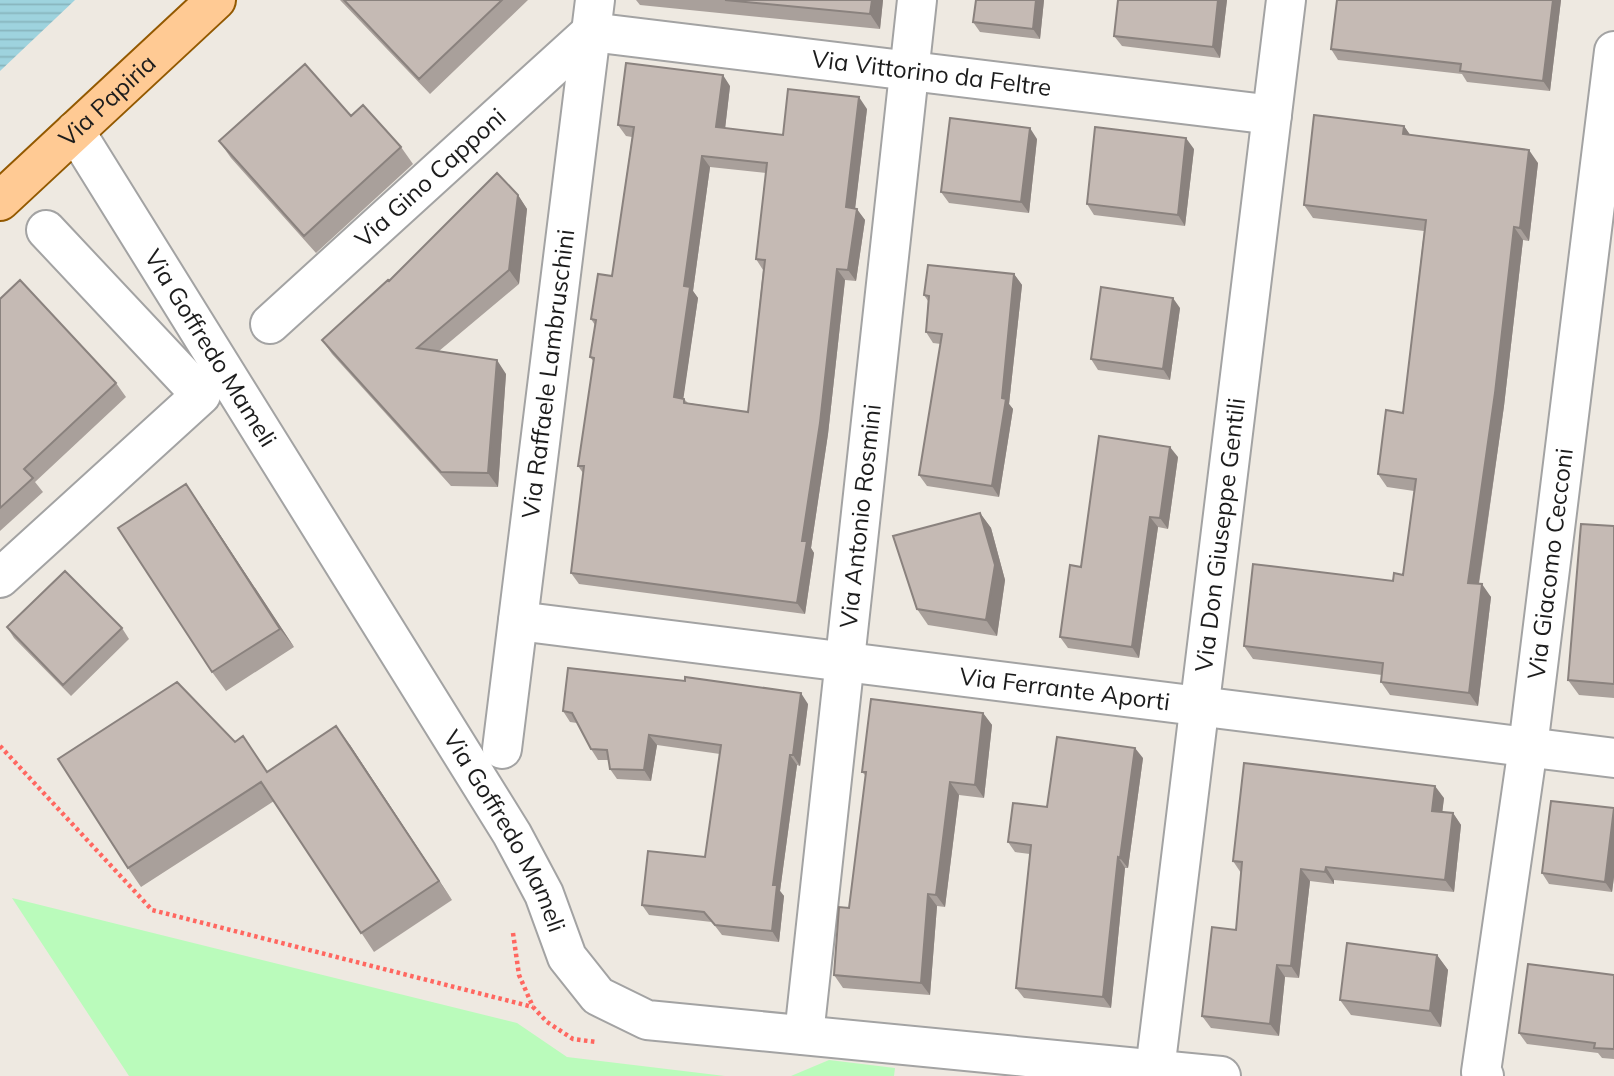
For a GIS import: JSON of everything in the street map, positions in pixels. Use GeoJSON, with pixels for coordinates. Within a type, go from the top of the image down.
{"type":"FeatureCollection","features":[{"type":"Feature","properties":{"kind":"main road","name":"Via Papiria"},"geometry":{"type":"LineString","coordinates":[[0,201],[216,0]]}},
{"type":"Feature","properties":{"kind":"street","name":"Via Antonio Rosmini"},"geometry":{"type":"LineString","coordinates":[[804,1035],[917,0]]}},
{"type":"Feature","properties":{"kind":"street","name":"Via Don Giuseppe Gentili"},"geometry":{"type":"LineString","coordinates":[[1155,1070],[1286,0]]}},
{"type":"Feature","properties":{"kind":"street","name":"Via Vittorino da Feltre"},"geometry":{"type":"LineString","coordinates":[[593,16],[909,71],[1272,115]]}},
{"type":"Feature","properties":{"kind":"street","name":"Via Gino Capponi"},"geometry":{"type":"LineString","coordinates":[[270,324],[593,16]]}},
{"type":"Feature","properties":{"kind":"street","name":"Via Raffaele Lambruschini"},"geometry":{"type":"LineString","coordinates":[[502,749],[593,16]]}},
{"type":"Feature","properties":{"kind":"street","name":"Via Giacomo Cecconi"},"geometry":{"type":"LineString","coordinates":[[1484,1076],[1481,1072],[1528,747],[1614,51]]}},
{"type":"Feature","properties":{"kind":"street","name":"Via Goffredo Mameli"},"geometry":{"type":"LineString","coordinates":[[75,131],[512,834],[544,894],[567,957],[598,996],[647,1020],[1221,1076]]}},
{"type":"Feature","properties":{"kind":"street"},"geometry":{"type":"LineString","coordinates":[[0,578],[201,395],[46,230]]}},
{"type":"Feature","properties":{"kind":"street","name":"Via Ferrante Aporti"},"geometry":{"type":"LineString","coordinates":[[518,621],[1614,758]]}},
{"type":"Feature","properties":{"kind":"path"},"geometry":{"type":"LineString","coordinates":[[0,746],[152,910],[533,1007]]}},
{"type":"Feature","properties":{"kind":"green space"},"geometry":{"type":"Polygon","coordinates":[[[12,898],[517,1023],[567,1057],[725,1076],[129,1076],[12,898]]]}},
{"type":"Feature","properties":{"kind":"green space"},"geometry":{"type":"Polygon","coordinates":[[[829,1060],[895,1068],[894,1076],[791,1076],[829,1060]]]}},
{"type":"Feature","properties":{"kind":"water"},"geometry":{"type":"Polygon","coordinates":[[[0,0],[75,0],[0,71],[0,0]]]}},
{"type":"Feature","properties":{"kind":"building"},"geometry":{"type":"Polygon","coordinates":[[[344,0],[502,0],[419,79],[344,0]]]}},
{"type":"Feature","properties":{"kind":"building"},"geometry":{"type":"Polygon","coordinates":[[[725,0],[872,0],[870,14],[725,0]]]}},
{"type":"Feature","properties":{"kind":"building"},"geometry":{"type":"Polygon","coordinates":[[[976,0],[1036,0],[1033,29],[973,22],[976,0]]]}},
{"type":"Feature","properties":{"kind":"building"},"geometry":{"type":"Polygon","coordinates":[[[1118,0],[1218,0],[1213,47],[1114,36],[1118,0]]]}},
{"type":"Feature","properties":{"kind":"building"},"geometry":{"type":"Polygon","coordinates":[[[1337,0],[1553,0],[1543,81],[1460,71],[1461,64],[1331,49],[1337,0]]]}},
{"type":"Feature","properties":{"kind":"building"},"geometry":{"type":"Polygon","coordinates":[[[626,63],[723,75],[716,127],[783,135],[788,89],[859,97],[846,207],[857,209],[848,270],[837,269],[820,423],[802,541],[807,541],[797,603],[571,573],[584,466],[578,466],[594,358],[590,357],[596,320],[591,319],[598,274],[612,276],[634,127],[618,125],[626,63]],[[702,156],[684,286],[690,287],[674,397],[684,399],[684,403],[748,412],[765,260],[756,259],[767,163],[702,156]]]}},
{"type":"Feature","properties":{"kind":"building"},"geometry":{"type":"Polygon","coordinates":[[[305,64],[351,116],[363,105],[401,147],[304,236],[219,141],[305,64]]]}},
{"type":"Feature","properties":{"kind":"building"},"geometry":{"type":"Polygon","coordinates":[[[1314,115],[1404,126],[1403,134],[1529,150],[1520,228],[1514,227],[1495,393],[1468,583],[1482,584],[1469,693],[1381,682],[1383,663],[1244,646],[1253,564],[1393,581],[1394,573],[1403,575],[1416,479],[1378,474],[1386,410],[1403,413],[1426,220],[1304,205],[1314,115]]]}},
{"type":"Feature","properties":{"kind":"building"},"geometry":{"type":"Polygon","coordinates":[[[950,118],[1030,128],[1021,202],[941,192],[950,118]]]}},
{"type":"Feature","properties":{"kind":"building"},"geometry":{"type":"Polygon","coordinates":[[[1095,127],[1186,138],[1178,215],[1087,204],[1095,127]]]}},
{"type":"Feature","properties":{"kind":"building"},"geometry":{"type":"Polygon","coordinates":[[[497,173],[518,195],[509,270],[417,348],[497,360],[488,473],[441,472],[322,340],[389,281],[497,173]]]}},
{"type":"Feature","properties":{"kind":"building"},"geometry":{"type":"Polygon","coordinates":[[[928,265],[1014,274],[1002,398],[1006,399],[992,486],[919,475],[942,334],[926,332],[929,296],[924,295],[928,265]]]}},
{"type":"Feature","properties":{"kind":"building"},"geometry":{"type":"Polygon","coordinates":[[[20,280],[116,383],[24,469],[33,478],[0,508],[0,299],[20,280]]]}},
{"type":"Feature","properties":{"kind":"building"},"geometry":{"type":"Polygon","coordinates":[[[1101,287],[1173,298],[1163,369],[1091,359],[1101,287]]]}},
{"type":"Feature","properties":{"kind":"building"},"geometry":{"type":"Polygon","coordinates":[[[1099,436],[1170,447],[1160,518],[1150,517],[1132,647],[1060,637],[1070,565],[1081,567],[1099,436]]]}},
{"type":"Feature","properties":{"kind":"building"},"geometry":{"type":"Polygon","coordinates":[[[186,484],[280,629],[212,672],[118,528],[186,484]]]}},
{"type":"Feature","properties":{"kind":"building"},"geometry":{"type":"Polygon","coordinates":[[[980,513],[995,565],[986,620],[917,609],[893,536],[980,513]]]}},
{"type":"Feature","properties":{"kind":"building"},"geometry":{"type":"Polygon","coordinates":[[[1581,524],[1614,526],[1614,684],[1568,680],[1581,524]]]}},
{"type":"Feature","properties":{"kind":"building"},"geometry":{"type":"Polygon","coordinates":[[[65,571],[122,628],[63,685],[7,627],[65,571]]]}},
{"type":"Feature","properties":{"kind":"building"},"geometry":{"type":"Polygon","coordinates":[[[568,668],[685,681],[685,677],[801,693],[773,885],[777,885],[772,931],[715,925],[704,912],[642,905],[648,851],[705,857],[721,745],[649,735],[644,770],[610,769],[607,750],[591,749],[572,713],[563,711],[568,668]]]}},
{"type":"Feature","properties":{"kind":"building"},"geometry":{"type":"Polygon","coordinates":[[[177,682],[235,742],[243,736],[267,772],[336,726],[439,881],[361,933],[261,782],[128,868],[58,759],[177,682]]]}},
{"type":"Feature","properties":{"kind":"building"},"geometry":{"type":"Polygon","coordinates":[[[871,699],[983,713],[975,785],[950,782],[936,895],[928,894],[921,983],[834,975],[839,907],[849,908],[866,772],[862,772],[871,699]]]}},
{"type":"Feature","properties":{"kind":"building"},"geometry":{"type":"Polygon","coordinates":[[[1057,737],[1135,748],[1120,858],[1118,857],[1103,997],[1016,988],[1031,845],[1008,842],[1013,803],[1047,807],[1057,737]]]}},
{"type":"Feature","properties":{"kind":"building"},"geometry":{"type":"Polygon","coordinates":[[[1244,763],[1435,786],[1432,811],[1453,813],[1445,880],[1326,867],[1325,872],[1301,869],[1291,966],[1277,965],[1270,1024],[1202,1016],[1212,927],[1236,930],[1242,862],[1233,861],[1244,763]]]}},
{"type":"Feature","properties":{"kind":"building"},"geometry":{"type":"Polygon","coordinates":[[[1551,801],[1614,808],[1605,882],[1542,873],[1551,801]]]}},
{"type":"Feature","properties":{"kind":"building"},"geometry":{"type":"Polygon","coordinates":[[[1347,943],[1437,955],[1430,1011],[1340,1000],[1347,943]]]}},
{"type":"Feature","properties":{"kind":"building"},"geometry":{"type":"Polygon","coordinates":[[[1528,964],[1614,975],[1614,1049],[1594,1048],[1595,1043],[1519,1033],[1528,964]]]}}]}
